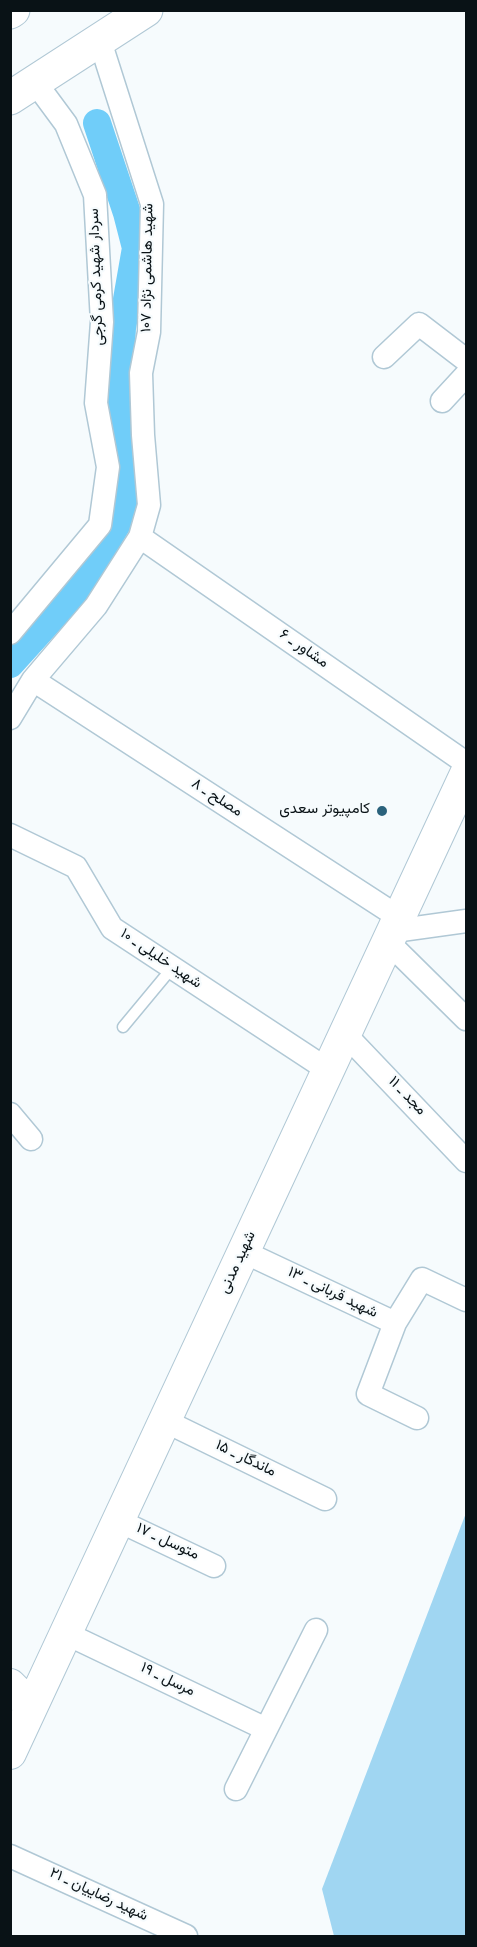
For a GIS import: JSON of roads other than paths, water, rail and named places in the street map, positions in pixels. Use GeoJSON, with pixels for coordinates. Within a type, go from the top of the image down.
{"type":"FeatureCollection","features":[{"type":"Feature","properties":{"kind":"main road"},"geometry":{"type":"LineString","coordinates":[[23,90],[146,10]]}},
{"type":"Feature","properties":{"kind":"street","name":"شهید هاشمی نژاد ۱۰۷"},"geometry":{"type":"LineString","coordinates":[[10,718],[33,680],[96,606],[140,537],[149,505],[141,373],[149,332],[152,204],[100,41]]}},
{"type":"Feature","properties":{"kind":"street","name":"سردار شهید کرمی گرجی"},"geometry":{"type":"LineString","coordinates":[[10,633],[100,525],[108,467],[96,403],[102,322],[95,195],[66,124],[23,90]]}},
{"type":"Feature","properties":{"kind":"street"},"geometry":{"type":"LineString","coordinates":[[384,357],[419,324],[466,360]]}},
{"type":"Feature","properties":{"kind":"street"},"geometry":{"type":"LineString","coordinates":[[442,401],[466,375]]}},
{"type":"Feature","properties":{"kind":"street","name":"مشاور ـ ۶"},"geometry":{"type":"LineString","coordinates":[[140,537],[466,763]]}},
{"type":"Feature","properties":{"kind":"street","name":"مصلح ـ ۸"},"geometry":{"type":"LineString","coordinates":[[33,680],[394,930],[466,1019]]}},
{"type":"Feature","properties":{"kind":"street","name":"شهید مدنی"},"geometry":{"type":"LineString","coordinates":[[10,1753],[21,1695],[67,1634],[466,774]]}},
{"type":"Feature","properties":{"kind":"street","name":"شهید خلیلی ـ ۱۰"},"geometry":{"type":"LineString","coordinates":[[10,836],[76,867],[112,928],[328,1070]]}},
{"type":"Feature","properties":{"kind":"street"},"geometry":{"type":"LineString","coordinates":[[394,930],[466,921]]}},
{"type":"Feature","properties":{"kind":"street","name":"مجد ـ ۱۱"},"geometry":{"type":"LineString","coordinates":[[345,1034],[466,1161]]}},
{"type":"Feature","properties":{"kind":"street"},"geometry":{"type":"LineString","coordinates":[[10,1114],[31,1139]]}},
{"type":"Feature","properties":{"kind":"street","name":"شهید قربانی ـ ۱۳"},"geometry":{"type":"LineString","coordinates":[[244,1252],[395,1323],[422,1279],[466,1300]]}},
{"type":"Feature","properties":{"kind":"street"},"geometry":{"type":"LineString","coordinates":[[395,1323],[368,1394],[417,1418]]}},
{"type":"Feature","properties":{"kind":"street","name":"ماندگار ـ ۱۵"},"geometry":{"type":"LineString","coordinates":[[165,1421],[325,1499]]}},
{"type":"Feature","properties":{"kind":"street","name":"متوسل ـ ۱۷"},"geometry":{"type":"LineString","coordinates":[[119,1521],[214,1566]]}},
{"type":"Feature","properties":{"kind":"street"},"geometry":{"type":"LineString","coordinates":[[236,1789],[316,1630]]}},
{"type":"Feature","properties":{"kind":"street","name":"مرسل ـ ۱۹"},"geometry":{"type":"LineString","coordinates":[[67,1634],[266,1729]]}},
{"type":"Feature","properties":{"kind":"street","name":"شهید رضاییان ـ ۲۱"},"geometry":{"type":"LineString","coordinates":[[10,1856],[186,1936]]}},
{"type":"Feature","properties":{"kind":"lane"},"geometry":{"type":"LineString","coordinates":[[123,1027],[172,968]]}},
{"type":"Feature","properties":{"kind":"waterway"},"geometry":{"type":"LineString","coordinates":[[10,664],[78,589],[126,509],[117,419],[122,328],[136,248],[127,213],[97,123]]}},
{"type":"Feature","properties":{"kind":"place","name":"کامپیوتر سعدی"},"geometry":{"type":"Point","coordinates":[382,811]}}]}
